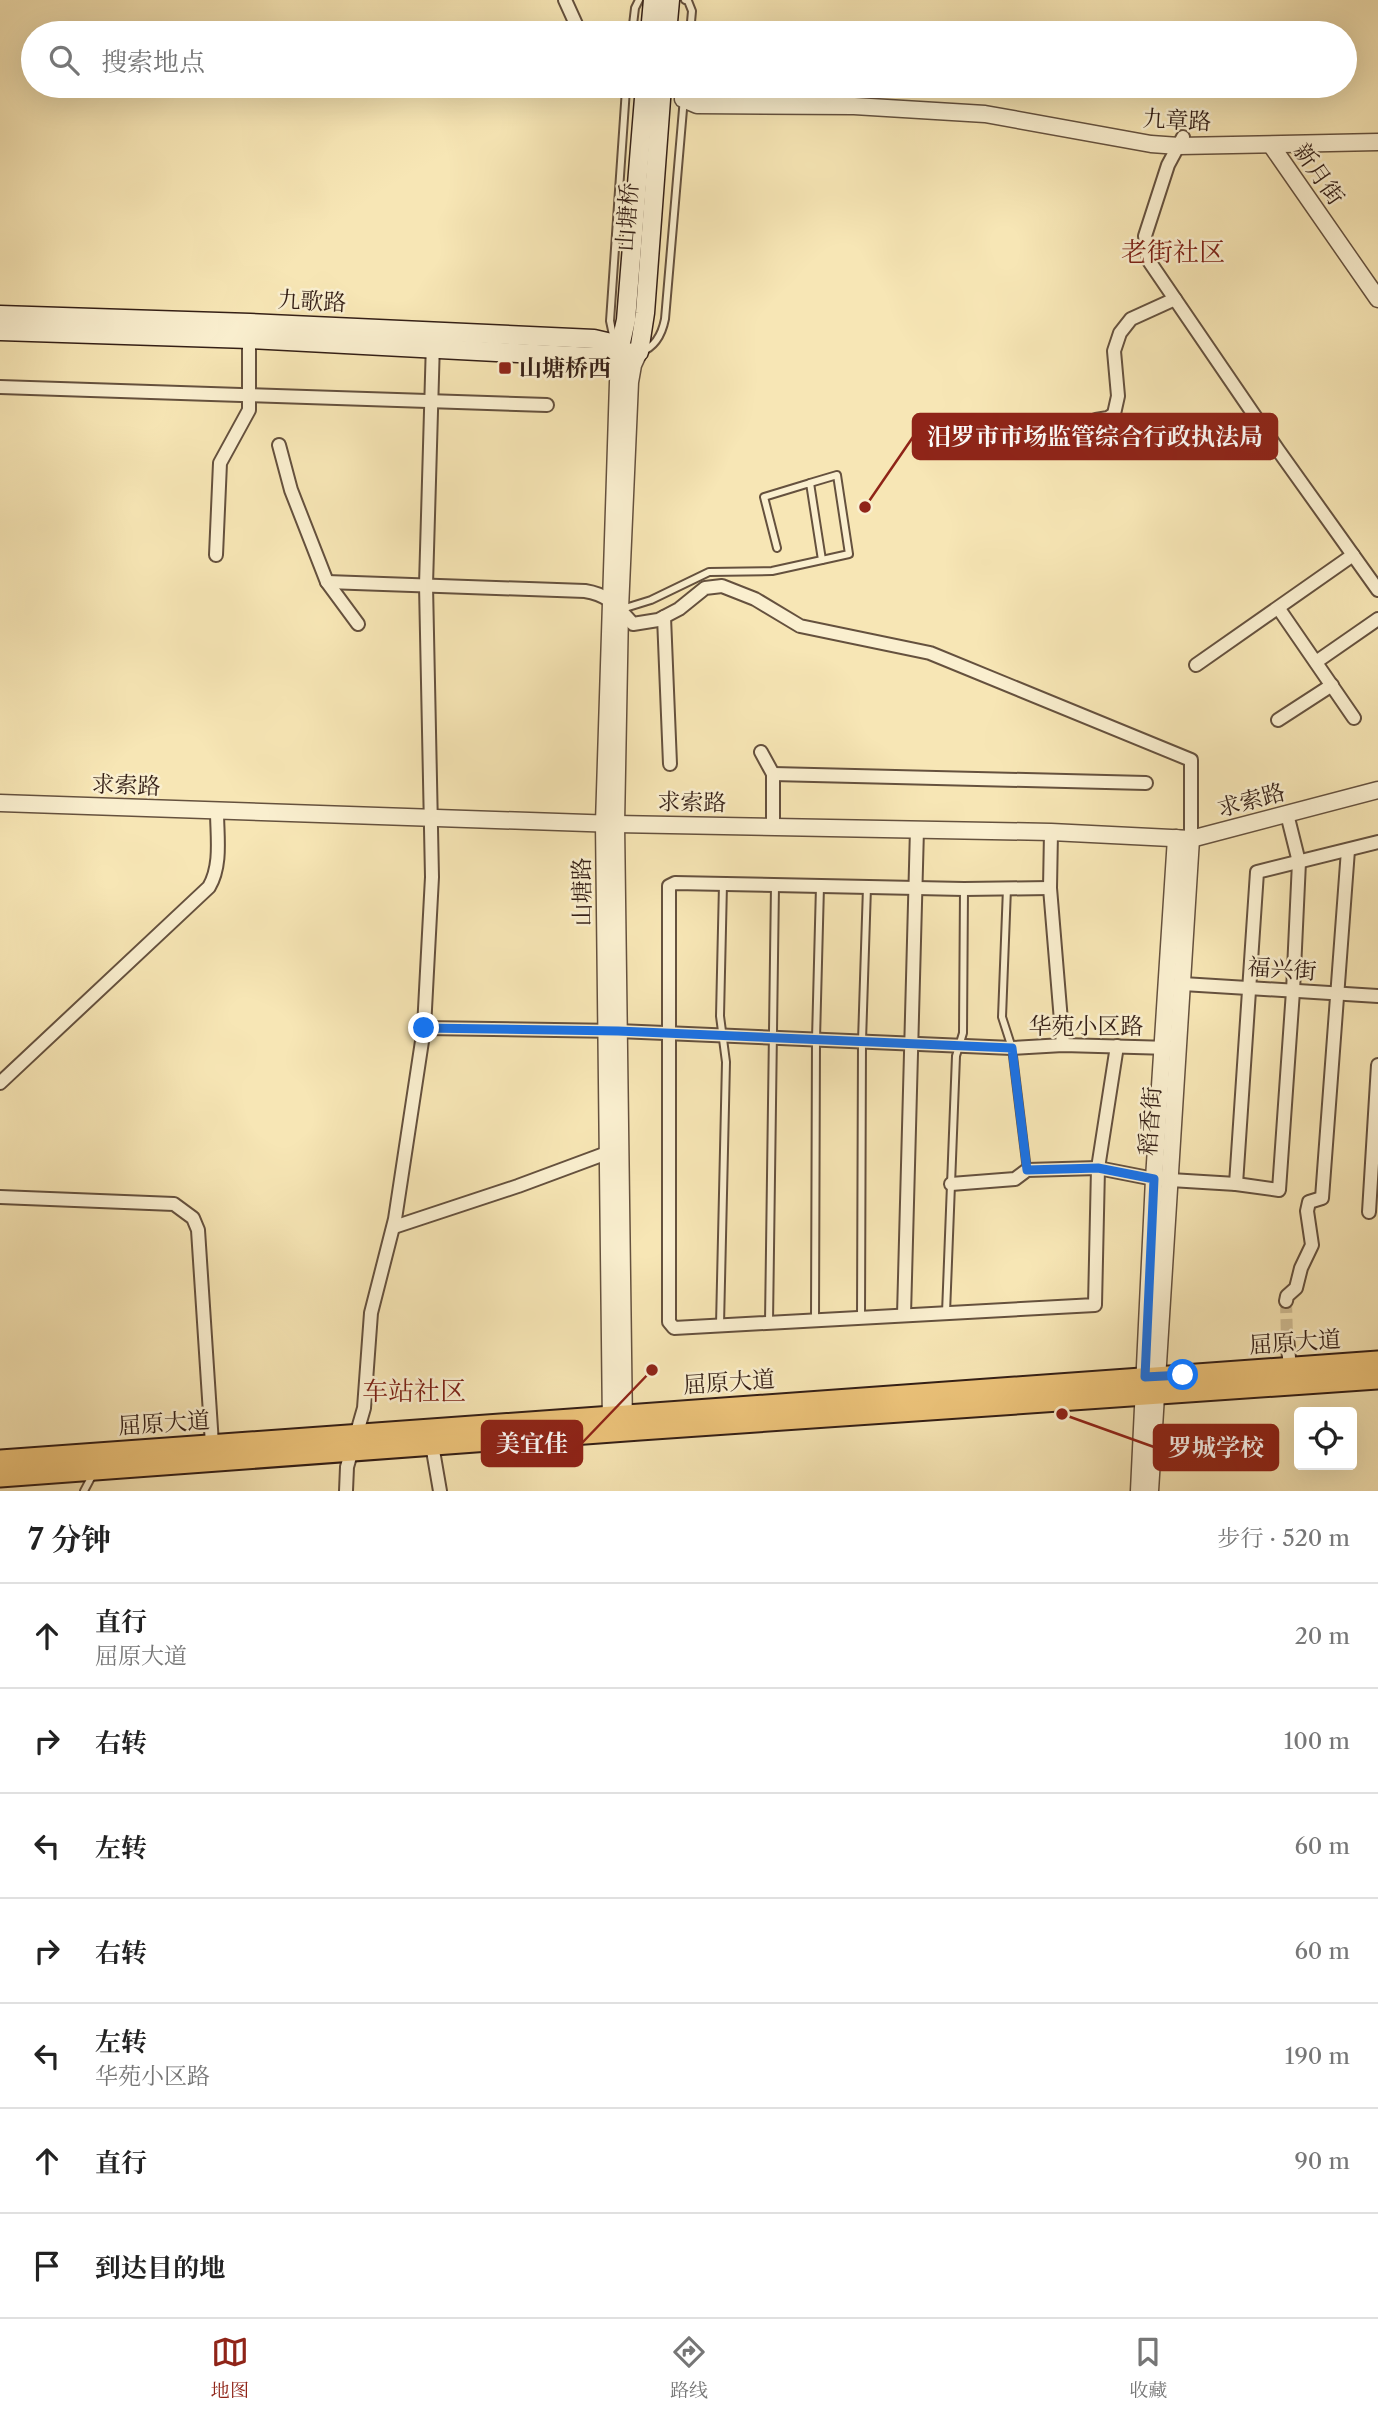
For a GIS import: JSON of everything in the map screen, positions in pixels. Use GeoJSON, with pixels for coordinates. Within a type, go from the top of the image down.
{"type":"FeatureCollection","features":[{"type":"Feature","properties":{"kind":"main road"},"geometry":{"type":"LineString","coordinates":[[651,21],[653,0]]}},
{"type":"Feature","properties":{"kind":"main road"},"geometry":{"type":"LineString","coordinates":[[668,21],[670,0]]}},
{"type":"Feature","properties":{"kind":"main road","name":"山塘桥"},"geometry":{"type":"LineString","coordinates":[[619,351],[626,320],[644,98]]}},
{"type":"Feature","properties":{"kind":"main road","name":"山塘桥"},"geometry":{"type":"LineString","coordinates":[[639,352],[645,313],[662,98]]}},
{"type":"Feature","properties":{"kind":"main road","name":"九歌路"},"geometry":{"type":"LineString","coordinates":[[0,315],[434,340],[594,339],[607,342],[619,351]]}},
{"type":"Feature","properties":{"kind":"main road","name":"九歌路"},"geometry":{"type":"LineString","coordinates":[[0,331],[249,331]]}},
{"type":"Feature","properties":{"kind":"main road","name":"屈原大道"},"geometry":{"type":"LineString","coordinates":[[1151,1386],[1290,1367],[1378,1361]]}},
{"type":"Feature","properties":{"kind":"main road","name":"屈原大道"},"geometry":{"type":"LineString","coordinates":[[0,1477],[95,1470],[356,1442],[618,1423],[1151,1386],[1378,1379]]}},
{"type":"Feature","properties":{"kind":"main road","name":"屈原大道"},"geometry":{"type":"LineString","coordinates":[[0,1460],[212,1444],[356,1442]]}},
{"type":"Feature","properties":{"kind":"street"},"geometry":{"type":"LineString","coordinates":[[565,0],[575,21]]}},
{"type":"Feature","properties":{"kind":"street","name":"九章路"},"geometry":{"type":"LineString","coordinates":[[776,98],[983,106],[1181,141],[1271,145],[1378,142]]}},
{"type":"Feature","properties":{"kind":"street","name":"九章路"},"geometry":{"type":"LineString","coordinates":[[1181,141],[1378,133]]}},
{"type":"Feature","properties":{"kind":"street"},"geometry":{"type":"LineString","coordinates":[[1181,141],[1168,164],[1145,236],[1149,261],[1378,590]]}},
{"type":"Feature","properties":{"kind":"street","name":"新月街"},"geometry":{"type":"LineString","coordinates":[[1271,145],[1378,299]]}},
{"type":"Feature","properties":{"kind":"street"},"geometry":{"type":"LineString","coordinates":[[1096,420],[1114,414],[1118,396],[1114,352],[1120,333],[1131,319],[1175,299]]}},
{"type":"Feature","properties":{"kind":"street"},"geometry":{"type":"LineString","coordinates":[[216,555],[220,463],[249,410],[249,331]]}},
{"type":"Feature","properties":{"kind":"street"},"geometry":{"type":"LineString","coordinates":[[346,1491],[347,1467],[364,1408],[371,1313],[394,1227],[424,1028],[432,877],[426,586],[434,340]]}},
{"type":"Feature","properties":{"kind":"street","name":"九歌路"},"geometry":{"type":"LineString","coordinates":[[619,351],[639,352]]}},
{"type":"Feature","properties":{"kind":"street","name":"山塘路"},"geometry":{"type":"LineString","coordinates":[[618,1423],[610,824],[619,351]]}},
{"type":"Feature","properties":{"kind":"street","name":"山塘路"},"geometry":{"type":"LineString","coordinates":[[615,604],[630,382],[639,352]]}},
{"type":"Feature","properties":{"kind":"street"},"geometry":{"type":"LineString","coordinates":[[0,387],[547,405]]}},
{"type":"Feature","properties":{"kind":"street"},"geometry":{"type":"LineString","coordinates":[[279,445],[292,490],[327,582],[358,624]]}},
{"type":"Feature","properties":{"kind":"street"},"geometry":{"type":"LineString","coordinates":[[1196,665],[1353,555]]}},
{"type":"Feature","properties":{"kind":"street"},"geometry":{"type":"LineString","coordinates":[[327,582],[585,591],[601,594],[634,624],[664,617],[679,609],[705,587],[722,586],[755,599],[800,626],[930,653],[1191,760],[1170,1048]]}},
{"type":"Feature","properties":{"kind":"street"},"geometry":{"type":"LineString","coordinates":[[1279,608],[1354,718]]}},
{"type":"Feature","properties":{"kind":"street"},"geometry":{"type":"LineString","coordinates":[[664,617],[670,764]]}},
{"type":"Feature","properties":{"kind":"street"},"geometry":{"type":"LineString","coordinates":[[1316,662],[1378,619]]}},
{"type":"Feature","properties":{"kind":"street"},"geometry":{"type":"LineString","coordinates":[[1278,720],[1332,685]]}},
{"type":"Feature","properties":{"kind":"street"},"geometry":{"type":"LineString","coordinates":[[761,752],[773,774],[773,827]]}},
{"type":"Feature","properties":{"kind":"street"},"geometry":{"type":"LineString","coordinates":[[773,774],[1146,783]]}},
{"type":"Feature","properties":{"kind":"street","name":"求索路"},"geometry":{"type":"LineString","coordinates":[[0,803],[610,824],[1051,832],[1184,838],[1378,790]]}},
{"type":"Feature","properties":{"kind":"street"},"geometry":{"type":"LineString","coordinates":[[0,1083],[209,887],[218,864],[217,811]]}},
{"type":"Feature","properties":{"kind":"street"},"geometry":{"type":"LineString","coordinates":[[951,1184],[1015,1179],[1027,1170],[1098,1168],[1162,1179],[1279,1190],[1299,862],[1287,814]]}},
{"type":"Feature","properties":{"kind":"street"},"geometry":{"type":"LineString","coordinates":[[904,1315],[917,829]]}},
{"type":"Feature","properties":{"kind":"street"},"geometry":{"type":"LineString","coordinates":[[1051,832],[1049,887],[1063,1045]]}},
{"type":"Feature","properties":{"kind":"street","name":"稻香街"},"geometry":{"type":"LineString","coordinates":[[1150,1491],[1151,1386],[1170,1048],[1183,984],[1184,838]]}},
{"type":"Feature","properties":{"kind":"street"},"geometry":{"type":"LineString","coordinates":[[1236,1184],[1257,872],[1378,842]]}},
{"type":"Feature","properties":{"kind":"street"},"geometry":{"type":"LineString","coordinates":[[1286,1301],[1287,1296],[1296,1288],[1301,1268],[1312,1245],[1307,1211],[1309,1202],[1322,1198],[1348,850]]}},
{"type":"Feature","properties":{"kind":"street"},"geometry":{"type":"LineString","coordinates":[[1049,887],[964,889],[676,883],[669,886],[669,1322],[674,1328],[1094,1305],[1098,1168],[1117,1046]]}},
{"type":"Feature","properties":{"kind":"street","name":"福兴街"},"geometry":{"type":"LineString","coordinates":[[1183,984],[1378,996]]}},
{"type":"Feature","properties":{"kind":"street","name":"华苑小区路"},"geometry":{"type":"LineString","coordinates":[[424,1028],[612,1031],[1012,1048],[1063,1045],[1170,1048]]}},
{"type":"Feature","properties":{"kind":"street"},"geometry":{"type":"LineString","coordinates":[[1369,1212],[1378,1065]]}},
{"type":"Feature","properties":{"kind":"street"},"geometry":{"type":"LineString","coordinates":[[394,1227],[614,1151]]}},
{"type":"Feature","properties":{"kind":"street"},"geometry":{"type":"LineString","coordinates":[[0,1197],[174,1203],[193,1218],[198,1230],[212,1444]]}},
{"type":"Feature","properties":{"kind":"street"},"geometry":{"type":"LineString","coordinates":[[1287,1338],[1290,1367]]}},
{"type":"Feature","properties":{"kind":"street"},"geometry":{"type":"LineString","coordinates":[[1139,1491],[1151,1386]]}},
{"type":"Feature","properties":{"kind":"street"},"geometry":{"type":"LineString","coordinates":[[431,1437],[440,1491]]}},
{"type":"Feature","properties":{"kind":"lane"},"geometry":{"type":"LineString","coordinates":[[633,21],[639,0]]}},
{"type":"Feature","properties":{"kind":"lane"},"geometry":{"type":"LineString","coordinates":[[685,0],[692,11],[691,21]]}},
{"type":"Feature","properties":{"kind":"lane"},"geometry":{"type":"LineString","coordinates":[[619,351],[611,334],[610,321],[622,98]]}},
{"type":"Feature","properties":{"kind":"lane","name":"九章路"},"geometry":{"type":"LineString","coordinates":[[639,352],[648,349],[656,340],[663,331],[666,319],[684,98]]}},
{"type":"Feature","properties":{"kind":"lane"},"geometry":{"type":"LineString","coordinates":[[615,604],[651,600],[709,572],[772,571],[849,554],[837,475],[764,497],[777,548]]}},
{"type":"Feature","properties":{"kind":"lane"},"geometry":{"type":"LineString","coordinates":[[810,483],[822,560]]}},
{"type":"Feature","properties":{"kind":"lane"},"geometry":{"type":"LineString","coordinates":[[720,1325],[726,1062],[720,1016],[723,884]]}},
{"type":"Feature","properties":{"kind":"lane"},"geometry":{"type":"LineString","coordinates":[[769,1322],[775,885]]}},
{"type":"Feature","properties":{"kind":"lane"},"geometry":{"type":"LineString","coordinates":[[815,1320],[816,1039],[820,886]]}},
{"type":"Feature","properties":{"kind":"lane"},"geometry":{"type":"LineString","coordinates":[[861,1318],[862,1041],[867,887]]}},
{"type":"Feature","properties":{"kind":"lane"},"geometry":{"type":"LineString","coordinates":[[1007,888],[1002,1017],[1012,1048],[1027,1170]]}},
{"type":"Feature","properties":{"kind":"lane"},"geometry":{"type":"LineString","coordinates":[[946,1313],[956,1056],[963,1033],[964,889]]}},
{"type":"Feature","properties":{"kind":"lane"},"geometry":{"type":"LineString","coordinates":[[85,1491],[95,1470]]}},
{"type":"Feature","properties":{"kind":"tunnel"},"geometry":{"type":"LineString","coordinates":[[1286,1301],[1287,1338]]}},
{"type":"Feature","properties":{"kind":"place","name":"山塘桥西"},"geometry":{"type":"Point","coordinates":[505,368]}},
{"type":"Feature","properties":{"kind":"place","name":"汨罗市市场监管综合行政执法局"},"geometry":{"type":"Point","coordinates":[865,507]}},
{"type":"Feature","properties":{"kind":"place","name":"美宜佳"},"geometry":{"type":"Point","coordinates":[652,1370]}},
{"type":"Feature","properties":{"kind":"place","name":"罗城学校"},"geometry":{"type":"Point","coordinates":[1062,1414]}},
{"type":"Feature","properties":{"kind":"district","name":"老街社区"},"geometry":{"type":"Point","coordinates":[1173,252]}},
{"type":"Feature","properties":{"kind":"district","name":"车站社区"},"geometry":{"type":"Point","coordinates":[414,1391]}},
{"type":"Feature","properties":{"kind":"route"},"geometry":{"type":"LineString","coordinates":[[424,1028],[618,1031],[1012,1048],[1027,1170],[1098,1168],[1154,1179],[1145,1377],[1183,1375]]}}]}
